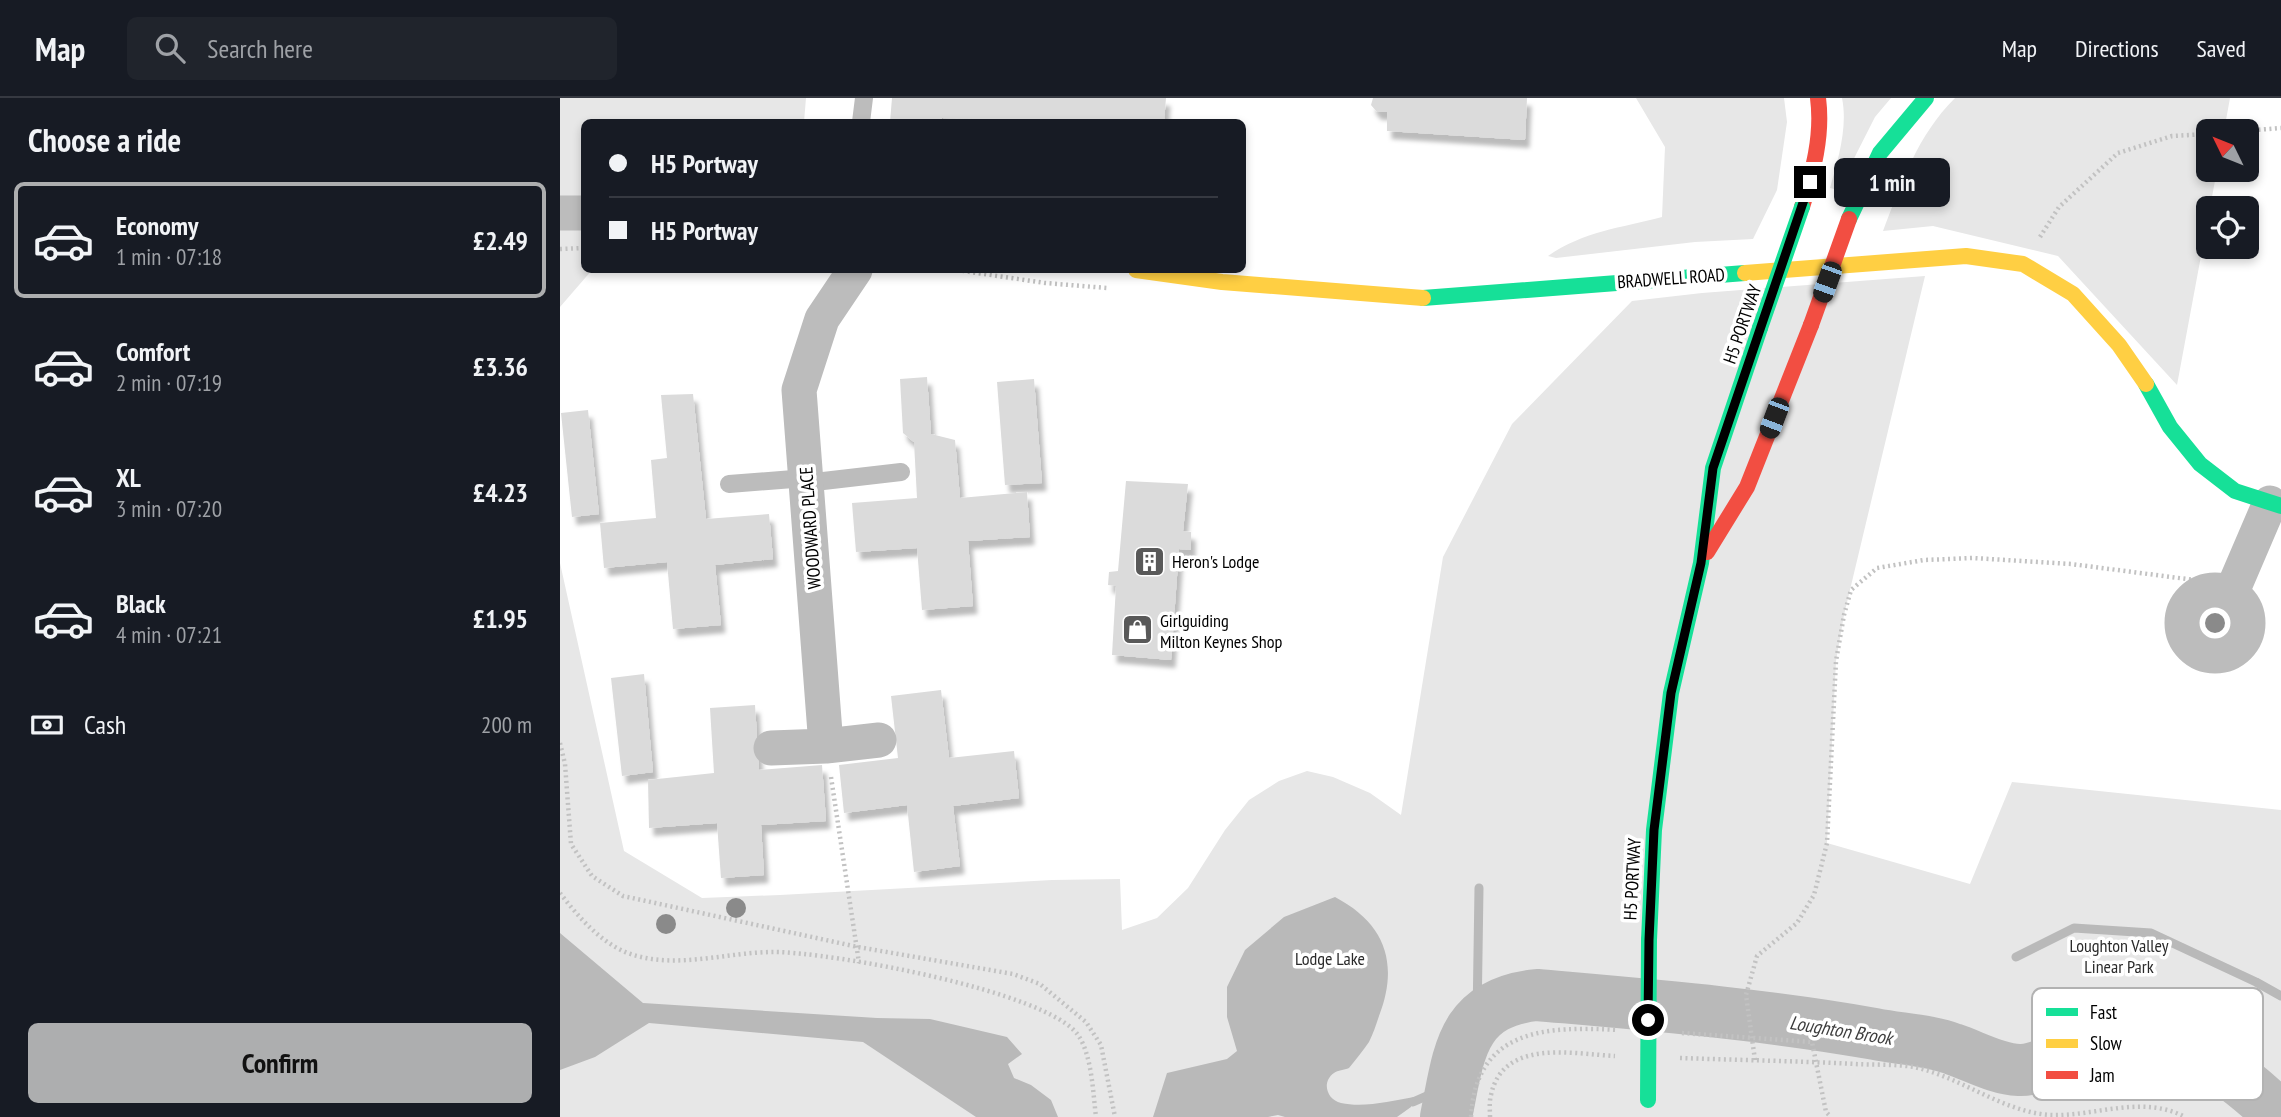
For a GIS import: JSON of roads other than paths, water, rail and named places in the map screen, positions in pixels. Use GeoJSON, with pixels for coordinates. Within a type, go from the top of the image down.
{"type":"FeatureCollection","features":[{"type":"Feature","properties":{"kind":"street","name":"H5 PORTWAY"},"geometry":{"type":"LineString","coordinates":[[1648,1109],[1649,940],[1654,830],[1671,693],[1701,563],[1713,468],[1818,157],[1818,98]]}},
{"type":"Feature","properties":{"kind":"street","name":"H5 PORTWAY"},"geometry":{"type":"LineString","coordinates":[[1701,563],[1747,487],[1811,325],[1849,219],[1880,153],[1926,98]]}},
{"type":"Feature","properties":{"kind":"street"},"geometry":{"type":"LineString","coordinates":[[560,214],[581,213]]}},
{"type":"Feature","properties":{"kind":"street","name":"BRADWELL ROAD"},"geometry":{"type":"LineString","coordinates":[[1158,273],[1222,282],[1416,298],[1966,256],[2023,264],[2073,294],[2119,345],[2148,387],[2170,426],[2200,464],[2235,491],[2275,505],[2233,590]]}},
{"type":"Feature","properties":{"kind":"street","name":"WOODWARD PLACE"},"geometry":{"type":"LineString","coordinates":[[826,746],[799,390],[822,319],[853,273]]}},
{"type":"Feature","properties":{"kind":"street"},"geometry":{"type":"LineString","coordinates":[[771,748],[879,740]]}},
{"type":"Feature","properties":{"kind":"lane"},"geometry":{"type":"LineString","coordinates":[[860,119],[863,98]]}},
{"type":"Feature","properties":{"kind":"lane"},"geometry":{"type":"LineString","coordinates":[[729,484],[806,481],[901,472]]}},
{"type":"Feature","properties":{"kind":"waterway"},"geometry":{"type":"LineString","coordinates":[[1477,1020],[1479,888]]}},
{"type":"Feature","properties":{"kind":"waterway"},"geometry":{"type":"LineString","coordinates":[[2016,957],[2074,928],[2151,933],[2281,996]]}},
{"type":"Feature","properties":{"kind":"waterway","name":"Loughton Brook"},"geometry":{"type":"LineString","coordinates":[[1446,1117],[1460,1053],[1478,1021],[1492,1009],[1512,1000],[1537,995],[1706,1011],[1833,1027],[1934,1044],[2010,1069],[2032,1069]]}},
{"type":"Feature","properties":{"kind":"waterway"},"geometry":{"type":"LineString","coordinates":[[1413,1102],[1431,1094],[1457,1067]]}},
{"type":"Feature","properties":{"kind":"waterway","name":"Loughton Brook"},"geometry":{"type":"LineString","coordinates":[[2263,1100],[2281,1117]]}},
{"type":"Feature","properties":{"kind":"place","name":"Heron's Lodge"},"geometry":{"type":"Point","coordinates":[1149,561]}},
{"type":"Feature","properties":{"kind":"place","name":"Girlguiding Milton Keynes Shop"},"geometry":{"type":"Point","coordinates":[1137,630]}},
{"type":"Feature","properties":{"kind":"park label","name":"Loughton Valley Linear Park"},"geometry":{"type":"Point","coordinates":[2119,955]}},
{"type":"Feature","properties":{"kind":"park label","name":"Lodge Lake"},"geometry":{"type":"Point","coordinates":[1330,958]}}]}
